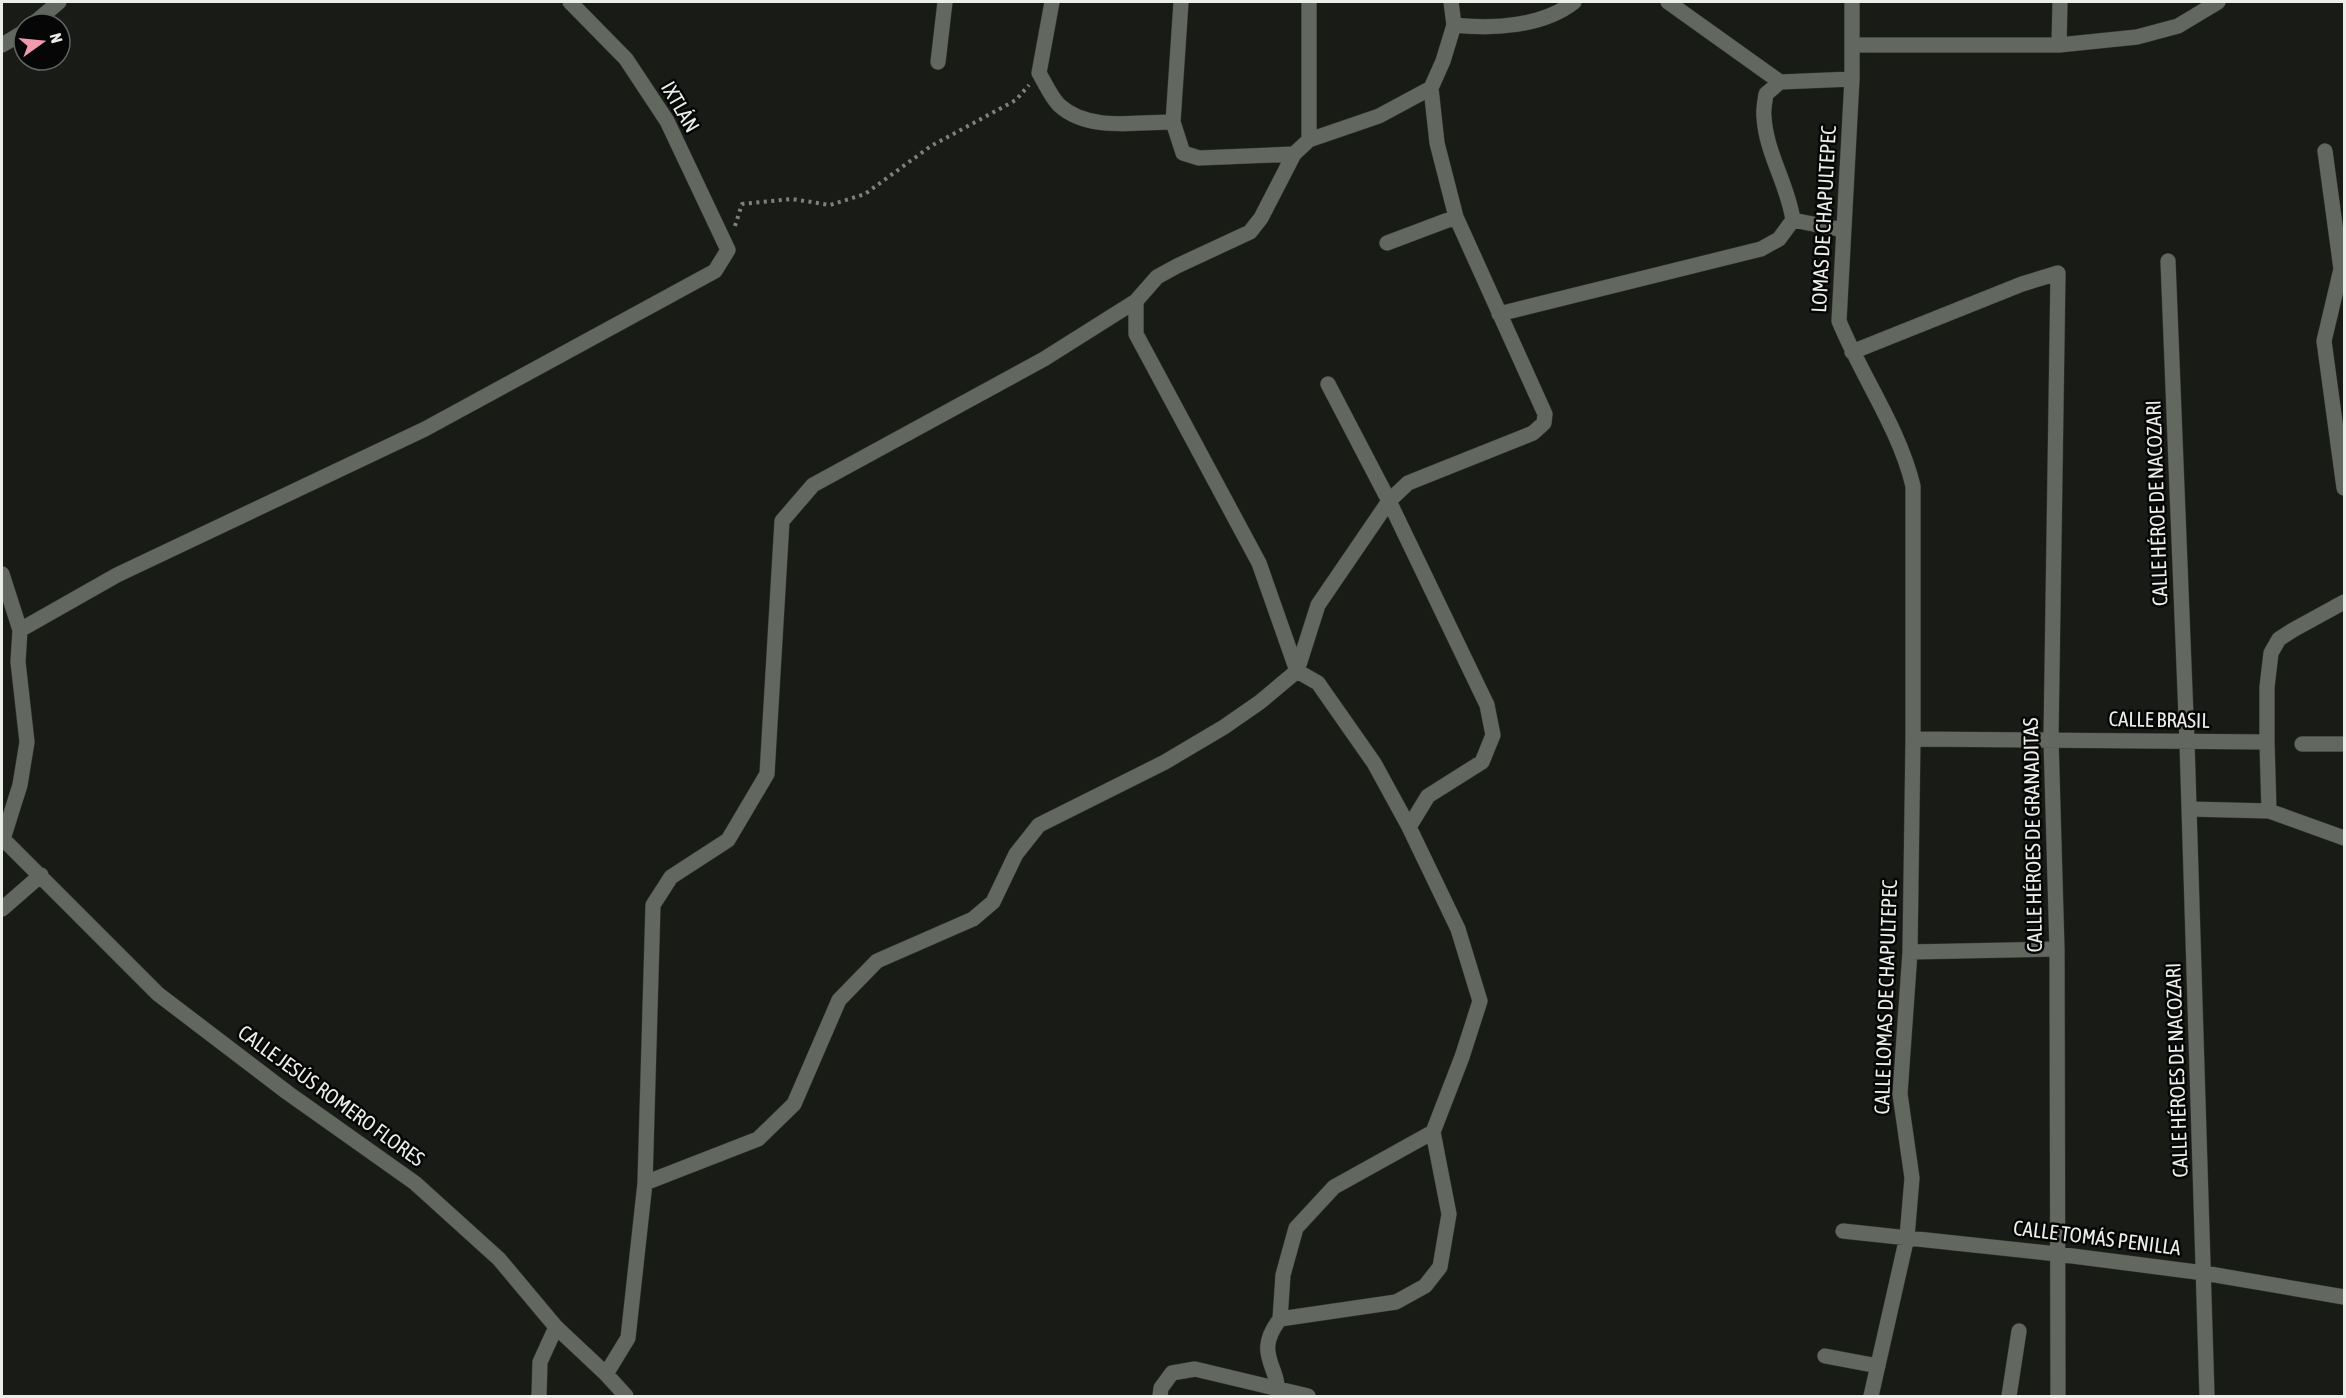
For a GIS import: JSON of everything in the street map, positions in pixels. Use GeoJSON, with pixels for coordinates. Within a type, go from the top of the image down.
{"type":"FeatureCollection","features":[{"type":"Feature","properties":{"kind":"street"},"geometry":{"type":"LineString","coordinates":[[47,12],[59,2]]}},
{"type":"Feature","properties":{"kind":"street","name":"IXTLÁN"},"geometry":{"type":"LineString","coordinates":[[570,2],[626,59],[667,121],[728,250]]}},
{"type":"Feature","properties":{"kind":"street"},"geometry":{"type":"LineString","coordinates":[[938,62],[945,2]]}},
{"type":"Feature","properties":{"kind":"street"},"geometry":{"type":"LineString","coordinates":[[1052,2],[1040,73],[1058,104],[1075,117],[1098,123],[1173,122]]}},
{"type":"Feature","properties":{"kind":"street"},"geometry":{"type":"LineString","coordinates":[[1181,2],[1173,122],[1183,153],[1199,158],[1294,154]]}},
{"type":"Feature","properties":{"kind":"street"},"geometry":{"type":"LineString","coordinates":[[1309,2],[1309,140]]}},
{"type":"Feature","properties":{"kind":"street"},"geometry":{"type":"LineString","coordinates":[[645,1183],[758,1139],[794,1104],[839,1000],[877,961],[973,919],[993,902],[1016,854],[1040,825],[1165,762],[1224,727],[1260,702],[1297,671],[1318,605],[1389,501],[1408,483],[1533,433],[1544,423],[1545,414],[1456,217],[1437,143],[1431,88],[1443,61],[1454,25],[1450,2]]}},
{"type":"Feature","properties":{"kind":"street"},"geometry":{"type":"LineString","coordinates":[[1454,25],[1484,28],[1528,22],[1574,2]]}},
{"type":"Feature","properties":{"kind":"street"},"geometry":{"type":"LineString","coordinates":[[1668,2],[1780,82],[1852,79]]}},
{"type":"Feature","properties":{"kind":"street","name":"LOMAS DE CHAPULTEPEC"},"geometry":{"type":"LineString","coordinates":[[1852,2],[1852,79],[1839,321],[1903,454],[1913,486],[1913,739]]}},
{"type":"Feature","properties":{"kind":"street"},"geometry":{"type":"LineString","coordinates":[[2059,45],[2060,2]]}},
{"type":"Feature","properties":{"kind":"street"},"geometry":{"type":"LineString","coordinates":[[1852,45],[2059,45],[2137,37],[2178,26],[2218,2]]}},
{"type":"Feature","properties":{"kind":"street"},"geometry":{"type":"LineString","coordinates":[[1499,314],[1761,249],[1779,239],[1792,220],[1791,205],[1766,131],[1764,115],[1766,94],[1780,82]]}},
{"type":"Feature","properties":{"kind":"street"},"geometry":{"type":"LineString","coordinates":[[606,1374],[628,1338],[645,1183],[653,905],[671,877],[728,840],[767,774],[783,521],[813,485],[1044,359],[1136,301],[1157,278],[1177,266],[1251,232],[1261,218],[1294,154],[1309,140],[1379,116],[1431,88]]}},
{"type":"Feature","properties":{"kind":"street"},"geometry":{"type":"LineString","coordinates":[[2325,151],[2341,269],[2324,341],[2344,488]]}},
{"type":"Feature","properties":{"kind":"street"},"geometry":{"type":"LineString","coordinates":[[1387,243],[1456,217]]}},
{"type":"Feature","properties":{"kind":"street"},"geometry":{"type":"LineString","coordinates":[[1792,220],[1843,230]]}},
{"type":"Feature","properties":{"kind":"street"},"geometry":{"type":"LineString","coordinates":[[20,630],[117,575],[435,423],[716,270],[728,250]]}},
{"type":"Feature","properties":{"kind":"street","name":"CALLE HÉROE DE NACOZARI"},"geometry":{"type":"LineString","coordinates":[[2168,261],[2187,742]]}},
{"type":"Feature","properties":{"kind":"street","name":"CALLE HÉROES DE GRANADITAS"},"geometry":{"type":"LineString","coordinates":[[1852,352],[2022,284],[2058,273],[2050,740],[2057,949],[2058,1396]]}},
{"type":"Feature","properties":{"kind":"street"},"geometry":{"type":"LineString","coordinates":[[1136,301],[1136,334],[1259,563],[1297,671],[1318,683],[1374,764],[1409,827],[1458,929],[1480,1001],[1462,1057],[1432,1132],[1449,1214],[1440,1267],[1425,1286],[1396,1302],[1280,1319]]}},
{"type":"Feature","properties":{"kind":"street"},"geometry":{"type":"LineString","coordinates":[[1328,384],[1389,501],[1487,705],[1493,735],[1482,762],[1428,796],[1409,827]]}},
{"type":"Feature","properties":{"kind":"street"},"geometry":{"type":"LineString","coordinates":[[2,574],[20,630],[18,662],[27,742],[20,786],[2,838]]}},
{"type":"Feature","properties":{"kind":"street"},"geometry":{"type":"LineString","coordinates":[[2269,811],[2266,742],[2267,687],[2271,653],[2279,639],[2344,602]]}},
{"type":"Feature","properties":{"kind":"street","name":"CALLE BRASIL"},"geometry":{"type":"LineString","coordinates":[[1913,739],[2266,742]]}},
{"type":"Feature","properties":{"kind":"street","name":"CALLE LOMAS DE CHAPULTEPEC"},"geometry":{"type":"LineString","coordinates":[[1871,1396],[1907,1237],[1912,1178],[1902,1122],[1900,1094],[1910,952],[1913,739]]}},
{"type":"Feature","properties":{"kind":"street","name":"CALLE HÉROES DE NACOZARI"},"geometry":{"type":"LineString","coordinates":[[2187,742],[2207,1396]]}},
{"type":"Feature","properties":{"kind":"street"},"geometry":{"type":"LineString","coordinates":[[2302,744],[2344,744]]}},
{"type":"Feature","properties":{"kind":"street"},"geometry":{"type":"LineString","coordinates":[[2190,809],[2269,811],[2344,838]]}},
{"type":"Feature","properties":{"kind":"street","name":"CALLE JESÚS ROMERO FLORES"},"geometry":{"type":"LineString","coordinates":[[2,838],[158,993],[288,1093],[415,1183],[499,1259],[556,1327],[626,1396]]}},
{"type":"Feature","properties":{"kind":"street"},"geometry":{"type":"LineString","coordinates":[[2,909],[41,875]]}},
{"type":"Feature","properties":{"kind":"street"},"geometry":{"type":"LineString","coordinates":[[1910,952],[2057,949]]}},
{"type":"Feature","properties":{"kind":"street"},"geometry":{"type":"LineString","coordinates":[[1278,1393],[1268,1358],[1270,1332],[1280,1319],[1283,1275],[1296,1228],[1334,1187],[1432,1132]]}},
{"type":"Feature","properties":{"kind":"street","name":"CALLE TOMÁS PENILLA"},"geometry":{"type":"LineString","coordinates":[[1843,1231],[2057,1254],[2204,1273],[2344,1297]]}},
{"type":"Feature","properties":{"kind":"street"},"geometry":{"type":"LineString","coordinates":[[539,1396],[540,1362],[556,1327]]}},
{"type":"Feature","properties":{"kind":"street"},"geometry":{"type":"LineString","coordinates":[[2009,1396],[2019,1331]]}},
{"type":"Feature","properties":{"kind":"street"},"geometry":{"type":"LineString","coordinates":[[1825,1356],[1878,1365]]}},
{"type":"Feature","properties":{"kind":"street"},"geometry":{"type":"LineString","coordinates":[[1160,1396],[1161,1388],[1172,1373],[1195,1369],[1278,1393],[1308,1396]]}},
{"type":"Feature","properties":{"kind":"path"},"geometry":{"type":"LineString","coordinates":[[728,250],[742,204],[792,199],[830,205],[865,194],[932,146],[1016,100],[1040,73]]}}]}
